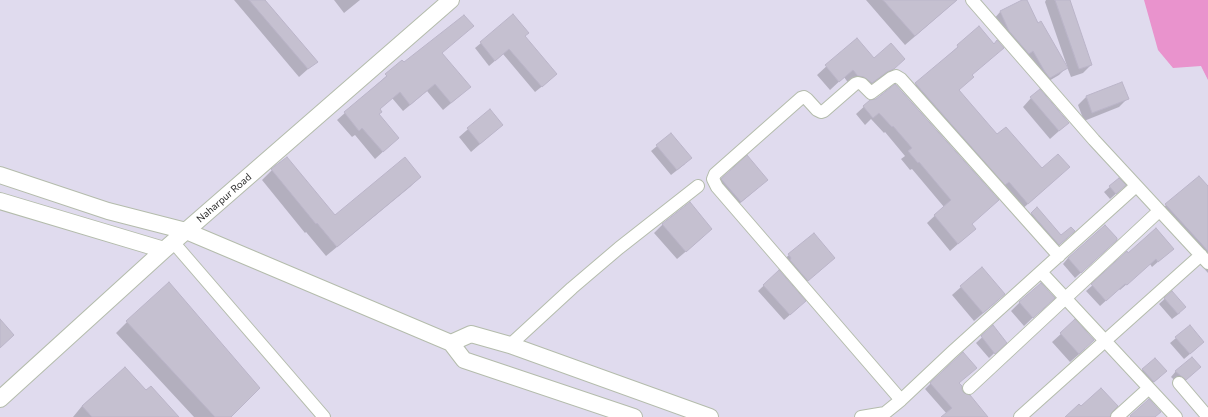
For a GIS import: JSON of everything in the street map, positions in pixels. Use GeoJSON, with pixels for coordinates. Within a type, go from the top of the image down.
{"type":"FeatureCollection","features":[{"type":"Feature","properties":{"kind":"street","name":"Naharpur Road"},"geometry":{"type":"LineString","coordinates":[[0,398],[168,246],[452,0]]}},
{"type":"Feature","properties":{"kind":"street"},"geometry":{"type":"LineString","coordinates":[[972,0],[1094,140],[1204,259],[1105,340],[1020,417]]}},
{"type":"Feature","properties":{"kind":"street"},"geometry":{"type":"LineString","coordinates":[[901,400],[717,187],[713,179],[715,174],[800,98],[804,97],[807,99],[817,110],[821,112],[855,84],[862,84],[871,93],[896,76],[901,79],[1059,256]]}},
{"type":"Feature","properties":{"kind":"street"},"geometry":{"type":"LineString","coordinates":[[0,175],[108,211],[186,231],[450,343],[464,360],[634,417]]}},
{"type":"Feature","properties":{"kind":"street"},"geometry":{"type":"LineString","coordinates":[[510,345],[572,288],[619,248],[698,186]]}},
{"type":"Feature","properties":{"kind":"street"},"geometry":{"type":"LineString","coordinates":[[861,417],[885,413],[901,400],[1136,186]]}},
{"type":"Feature","properties":{"kind":"street"},"geometry":{"type":"LineString","coordinates":[[0,201],[168,246],[324,417]]}},
{"type":"Feature","properties":{"kind":"street"},"geometry":{"type":"LineString","coordinates":[[970,388],[1159,211]]}},
{"type":"Feature","properties":{"kind":"street"},"geometry":{"type":"LineString","coordinates":[[1041,272],[1176,417]]}},
{"type":"Feature","properties":{"kind":"street"},"geometry":{"type":"LineString","coordinates":[[450,343],[471,334],[510,345],[710,417]]}},
{"type":"Feature","properties":{"kind":"street"},"geometry":{"type":"LineString","coordinates":[[1179,384],[1208,417]]}},
{"type":"Feature","properties":{"kind":"street"},"geometry":{"type":"LineString","coordinates":[[1117,417],[1149,388]]}},
{"type":"Feature","properties":{"kind":"shaded area"},"geometry":{"type":"Polygon","coordinates":[[[1144,0],[1208,0],[1208,80],[1201,66],[1173,68],[1158,50],[1144,0]]]}},
{"type":"Feature","properties":{"kind":"building"},"geometry":{"type":"Polygon","coordinates":[[[249,0],[265,0],[318,62],[308,69],[249,0]]]}},
{"type":"Feature","properties":{"kind":"building"},"geometry":{"type":"Polygon","coordinates":[[[883,0],[957,0],[915,36],[883,0]]]}},
{"type":"Feature","properties":{"kind":"building"},"geometry":{"type":"Polygon","coordinates":[[[1022,0],[1027,0],[1038,23],[1041,21],[1068,68],[1050,78],[1033,51],[1029,54],[1009,31],[1000,11],[1022,0]]]}},
{"type":"Feature","properties":{"kind":"building"},"geometry":{"type":"Polygon","coordinates":[[[1055,0],[1070,0],[1092,65],[1079,69],[1055,0]]]}},
{"type":"Feature","properties":{"kind":"building"},"geometry":{"type":"Polygon","coordinates":[[[513,14],[529,33],[525,36],[557,74],[542,87],[509,49],[495,61],[480,42],[513,14]]]}},
{"type":"Feature","properties":{"kind":"building"},"geometry":{"type":"Polygon","coordinates":[[[464,15],[474,26],[442,53],[471,87],[451,103],[435,84],[410,105],[400,92],[380,109],[382,112],[379,114],[399,138],[383,152],[362,128],[359,131],[344,112],[387,76],[385,74],[402,60],[404,62],[464,15]]]}},
{"type":"Feature","properties":{"kind":"building"},"geometry":{"type":"Polygon","coordinates":[[[979,26],[994,44],[997,40],[1004,48],[972,75],[974,77],[959,90],[997,134],[1006,127],[1042,168],[1058,154],[1070,167],[1028,204],[1009,182],[1005,185],[915,83],[958,47],[957,45],[979,26]]]}},
{"type":"Feature","properties":{"kind":"building"},"geometry":{"type":"Polygon","coordinates":[[[857,38],[874,58],[891,43],[905,59],[894,69],[887,72],[872,83],[864,77],[858,76],[853,70],[839,82],[825,65],[857,38]]]}},
{"type":"Feature","properties":{"kind":"building"},"geometry":{"type":"Polygon","coordinates":[[[1122,82],[1129,99],[1092,113],[1086,96],[1122,82]]]}},
{"type":"Feature","properties":{"kind":"building"},"geometry":{"type":"Polygon","coordinates":[[[895,84],[999,200],[972,224],[976,229],[958,244],[934,215],[951,200],[908,151],[912,148],[893,126],[892,127],[879,113],[873,118],[863,106],[870,100],[876,99],[895,84]]]}},
{"type":"Feature","properties":{"kind":"building"},"geometry":{"type":"Polygon","coordinates":[[[1040,89],[1069,123],[1059,131],[1030,97],[1040,89]]]}},
{"type":"Feature","properties":{"kind":"building"},"geometry":{"type":"Polygon","coordinates":[[[490,109],[503,125],[480,144],[467,128],[490,109]]]}},
{"type":"Feature","properties":{"kind":"building"},"geometry":{"type":"Polygon","coordinates":[[[671,133],[692,158],[677,170],[656,145],[671,133]]]}},
{"type":"Feature","properties":{"kind":"building"},"geometry":{"type":"Polygon","coordinates":[[[747,155],[768,180],[741,202],[721,179],[747,155]]]}},
{"type":"Feature","properties":{"kind":"building"},"geometry":{"type":"Polygon","coordinates":[[[287,157],[335,215],[405,157],[421,177],[337,247],[271,169],[287,157]]]}},
{"type":"Feature","properties":{"kind":"building"},"geometry":{"type":"Polygon","coordinates":[[[1199,176],[1208,186],[1208,251],[1165,204],[1199,176]]]}},
{"type":"Feature","properties":{"kind":"building"},"geometry":{"type":"Polygon","coordinates":[[[1119,178],[1126,185],[1116,194],[1109,186],[1119,178]]]}},
{"type":"Feature","properties":{"kind":"building"},"geometry":{"type":"Polygon","coordinates":[[[690,202],[712,229],[686,252],[662,224],[690,202]]]}},
{"type":"Feature","properties":{"kind":"building"},"geometry":{"type":"Polygon","coordinates":[[[1037,207],[1061,235],[1071,227],[1075,231],[1059,245],[1031,213],[1037,207]]]}},
{"type":"Feature","properties":{"kind":"building"},"geometry":{"type":"Polygon","coordinates":[[[1105,225],[1117,238],[1117,240],[1081,273],[1068,258],[1105,225]]]}},
{"type":"Feature","properties":{"kind":"building"},"geometry":{"type":"Polygon","coordinates":[[[1156,228],[1174,249],[1158,262],[1156,259],[1127,285],[1125,284],[1106,301],[1091,284],[1127,251],[1128,253],[1156,228]]]}},
{"type":"Feature","properties":{"kind":"building"},"geometry":{"type":"Polygon","coordinates":[[[814,233],[835,258],[808,281],[790,260],[791,258],[788,254],[814,233]]]}},
{"type":"Feature","properties":{"kind":"building"},"geometry":{"type":"Polygon","coordinates":[[[982,267],[1005,294],[983,313],[960,286],[982,267]]]}},
{"type":"Feature","properties":{"kind":"building"},"geometry":{"type":"Polygon","coordinates":[[[779,270],[806,301],[790,315],[763,285],[779,270]]]}},
{"type":"Feature","properties":{"kind":"building"},"geometry":{"type":"Polygon","coordinates":[[[169,282],[260,388],[231,417],[215,417],[126,321],[169,282]]]}},
{"type":"Feature","properties":{"kind":"building"},"geometry":{"type":"Polygon","coordinates":[[[1041,283],[1055,298],[1033,318],[1019,302],[1041,283]]]}},
{"type":"Feature","properties":{"kind":"building"},"geometry":{"type":"Polygon","coordinates":[[[1172,291],[1186,307],[1178,314],[1164,298],[1172,291]]]}},
{"type":"Feature","properties":{"kind":"building"},"geometry":{"type":"Polygon","coordinates":[[[0,319],[14,335],[0,348],[0,319]]]}},
{"type":"Feature","properties":{"kind":"building"},"geometry":{"type":"Polygon","coordinates":[[[1075,319],[1094,340],[1079,354],[1060,333],[1075,319]]]}},
{"type":"Feature","properties":{"kind":"building"},"geometry":{"type":"Polygon","coordinates":[[[993,325],[1007,343],[995,354],[981,336],[993,325]]]}},
{"type":"Feature","properties":{"kind":"building"},"geometry":{"type":"Polygon","coordinates":[[[1190,325],[1204,342],[1190,354],[1175,337],[1190,325]]]}},
{"type":"Feature","properties":{"kind":"building"},"geometry":{"type":"Polygon","coordinates":[[[963,352],[977,368],[959,383],[962,386],[964,393],[970,395],[988,417],[941,417],[952,408],[930,383],[963,352]]]}},
{"type":"Feature","properties":{"kind":"building"},"geometry":{"type":"Polygon","coordinates":[[[1192,357],[1201,367],[1186,380],[1175,371],[1192,357]]]}},
{"type":"Feature","properties":{"kind":"building"},"geometry":{"type":"Polygon","coordinates":[[[1155,358],[1167,371],[1154,382],[1142,369],[1155,358]]]}},
{"type":"Feature","properties":{"kind":"building"},"geometry":{"type":"Polygon","coordinates":[[[125,367],[146,390],[151,386],[179,417],[92,417],[82,406],[125,367]]]}},
{"type":"Feature","properties":{"kind":"building"},"geometry":{"type":"Polygon","coordinates":[[[1101,388],[1118,406],[1112,412],[1110,417],[1065,417],[1079,404],[1081,406],[1101,388]]]}},
{"type":"Feature","properties":{"kind":"building"},"geometry":{"type":"Polygon","coordinates":[[[1149,399],[1161,412],[1155,417],[1130,416],[1149,399]]]}}]}
